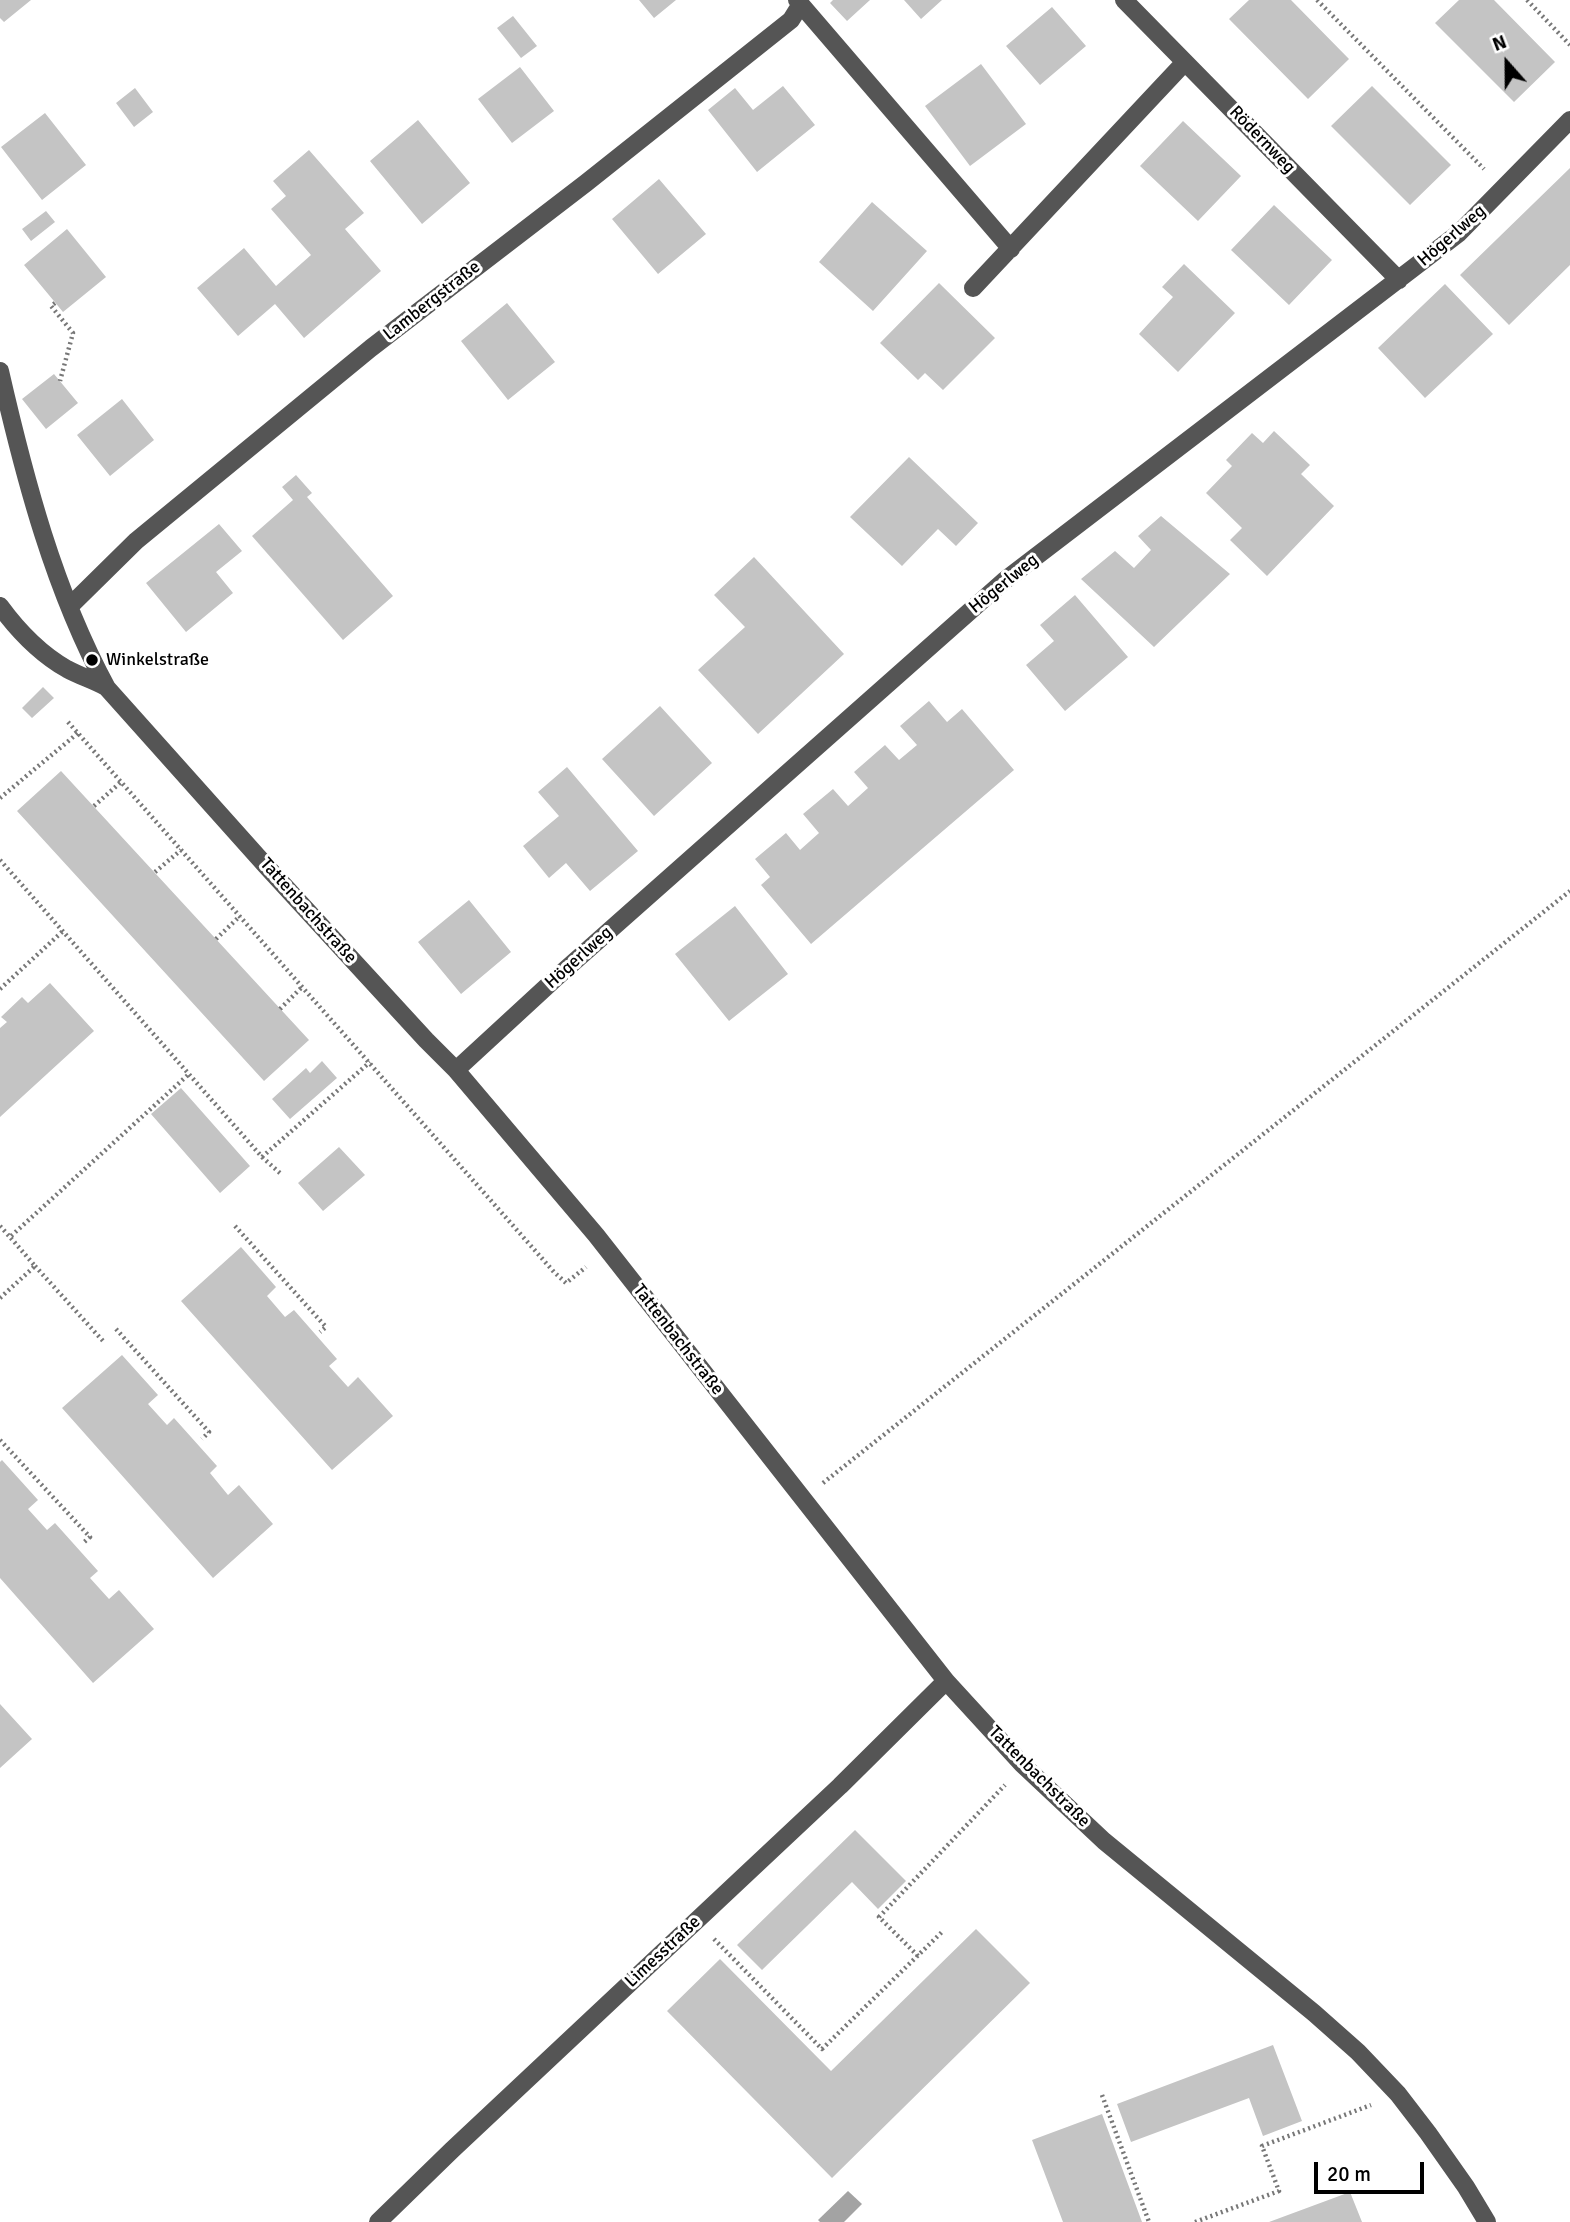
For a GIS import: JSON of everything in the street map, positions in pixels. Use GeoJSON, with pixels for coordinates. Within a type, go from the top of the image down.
{"type":"FeatureCollection","features":[{"type":"Feature","properties":{"kind":"street","name":"Rödernweg"},"geometry":{"type":"LineString","coordinates":[[1124,0],[1399,279]]}},
{"type":"Feature","properties":{"kind":"street"},"geometry":{"type":"LineString","coordinates":[[799,2],[1011,249]]}},
{"type":"Feature","properties":{"kind":"street","name":"Lambergstraße"},"geometry":{"type":"LineString","coordinates":[[70,606],[136,541],[371,348],[586,183],[791,20],[799,2]]}},
{"type":"Feature","properties":{"kind":"street"},"geometry":{"type":"LineString","coordinates":[[973,288],[1185,62]]}},
{"type":"Feature","properties":{"kind":"street","name":"Högerlweg"},"geometry":{"type":"LineString","coordinates":[[456,1070],[557,977],[1004,581],[1459,233],[1570,120]]}},
{"type":"Feature","properties":{"kind":"street","name":"Tattenbachstraße"},"geometry":{"type":"LineString","coordinates":[[0,371],[44,542],[92,660],[107,688],[332,938],[456,1070],[596,1235],[946,1681],[1022,1764],[1104,1841],[1314,2012],[1358,2052],[1398,2094],[1428,2133],[1487,2222]]}},
{"type":"Feature","properties":{"kind":"street"},"geometry":{"type":"LineString","coordinates":[[0,606],[37,649],[68,670],[107,688]]}},
{"type":"Feature","properties":{"kind":"street","name":"Limesstraße"},"geometry":{"type":"LineString","coordinates":[[378,2222],[840,1786],[946,1681]]}},
{"type":"Feature","properties":{"kind":"path"},"geometry":{"type":"LineString","coordinates":[[1317,0],[1504,189]]}},
{"type":"Feature","properties":{"kind":"path"},"geometry":{"type":"LineString","coordinates":[[1527,0],[1570,44]]}},
{"type":"Feature","properties":{"kind":"path"},"geometry":{"type":"LineString","coordinates":[[1406,104],[1413,97]]}},
{"type":"Feature","properties":{"kind":"path"},"geometry":{"type":"LineString","coordinates":[[55,303],[51,306],[73,333],[60,382]]}},
{"type":"Feature","properties":{"kind":"path"},"geometry":{"type":"LineString","coordinates":[[68,722],[554,1272],[566,1283],[593,1262]]}},
{"type":"Feature","properties":{"kind":"path"},"geometry":{"type":"LineString","coordinates":[[0,799],[78,733]]}},
{"type":"Feature","properties":{"kind":"path"},"geometry":{"type":"LineString","coordinates":[[94,806],[121,782]]}},
{"type":"Feature","properties":{"kind":"path"},"geometry":{"type":"LineString","coordinates":[[155,872],[181,850]]}},
{"type":"Feature","properties":{"kind":"path"},"geometry":{"type":"LineString","coordinates":[[0,860],[262,1157],[281,1174]]}},
{"type":"Feature","properties":{"kind":"path"},"geometry":{"type":"LineString","coordinates":[[803,1499],[1570,891]]}},
{"type":"Feature","properties":{"kind":"path"},"geometry":{"type":"LineString","coordinates":[[216,939],[240,916]]}},
{"type":"Feature","properties":{"kind":"path"},"geometry":{"type":"LineString","coordinates":[[0,989],[63,931]]}},
{"type":"Feature","properties":{"kind":"path"},"geometry":{"type":"LineString","coordinates":[[280,1009],[303,986]]}},
{"type":"Feature","properties":{"kind":"path"},"geometry":{"type":"LineString","coordinates":[[262,1157],[370,1062]]}},
{"type":"Feature","properties":{"kind":"path"},"geometry":{"type":"LineString","coordinates":[[10,1237],[189,1073]]}},
{"type":"Feature","properties":{"kind":"path"},"geometry":{"type":"LineString","coordinates":[[0,1226],[103,1341]]}},
{"type":"Feature","properties":{"kind":"path"},"geometry":{"type":"LineString","coordinates":[[235,1226],[326,1326],[320,1332]]}},
{"type":"Feature","properties":{"kind":"path"},"geometry":{"type":"LineString","coordinates":[[0,1298],[35,1266]]}},
{"type":"Feature","properties":{"kind":"path"},"geometry":{"type":"LineString","coordinates":[[117,1329],[209,1432],[202,1439]]}},
{"type":"Feature","properties":{"kind":"path"},"geometry":{"type":"LineString","coordinates":[[0,1440],[89,1538],[83,1543]]}},
{"type":"Feature","properties":{"kind":"path"},"geometry":{"type":"LineString","coordinates":[[918,1956],[879,1917],[1013,1778]]}},
{"type":"Feature","properties":{"kind":"path"},"geometry":{"type":"LineString","coordinates":[[696,1921],[822,2049],[943,1931]]}},
{"type":"Feature","properties":{"kind":"path"},"geometry":{"type":"LineString","coordinates":[[1102,2095],[1149,2222]]}},
{"type":"Feature","properties":{"kind":"path"},"geometry":{"type":"LineString","coordinates":[[1195,2222],[1279,2191],[1262,2146],[1375,2103]]}},
{"type":"Feature","properties":{"kind":"shaded area"},"geometry":{"type":"Polygon","coordinates":[[[848,2191],[862,2204],[844,2222],[820,2222],[818,2220],[848,2191]]]}},
{"type":"Feature","properties":{"kind":"building"},"geometry":{"type":"Polygon","coordinates":[[[0,0],[31,0],[4,22],[0,18],[0,0]]]}},
{"type":"Feature","properties":{"kind":"building"},"geometry":{"type":"Polygon","coordinates":[[[639,0],[676,0],[654,18],[639,0]]]}},
{"type":"Feature","properties":{"kind":"building"},"geometry":{"type":"Polygon","coordinates":[[[833,0],[870,0],[847,21],[830,3],[833,0]]]}},
{"type":"Feature","properties":{"kind":"building"},"geometry":{"type":"Polygon","coordinates":[[[904,0],[942,0],[921,19],[904,0]]]}},
{"type":"Feature","properties":{"kind":"building"},"geometry":{"type":"Polygon","coordinates":[[[1249,0],[1291,0],[1349,59],[1308,99],[1229,19],[1249,0]]]}},
{"type":"Feature","properties":{"kind":"building"},"geometry":{"type":"Polygon","coordinates":[[[1459,0],[1494,0],[1555,62],[1514,102],[1435,23],[1459,0]]]}},
{"type":"Feature","properties":{"kind":"building"},"geometry":{"type":"Polygon","coordinates":[[[1052,7],[1086,46],[1040,85],[1006,46],[1052,7]]]}},
{"type":"Feature","properties":{"kind":"building"},"geometry":{"type":"Polygon","coordinates":[[[513,16],[537,46],[521,58],[497,28],[513,16]]]}},
{"type":"Feature","properties":{"kind":"building"},"geometry":{"type":"Polygon","coordinates":[[[981,64],[1026,124],[970,166],[925,106],[981,64]]]}},
{"type":"Feature","properties":{"kind":"building"},"geometry":{"type":"Polygon","coordinates":[[[520,67],[554,111],[512,143],[478,99],[520,67]]]}},
{"type":"Feature","properties":{"kind":"building"},"geometry":{"type":"Polygon","coordinates":[[[783,86],[815,125],[757,172],[708,110],[735,88],[753,110],[783,86]]]}},
{"type":"Feature","properties":{"kind":"building"},"geometry":{"type":"Polygon","coordinates":[[[1372,86],[1451,165],[1410,205],[1331,126],[1372,86]]]}},
{"type":"Feature","properties":{"kind":"building"},"geometry":{"type":"Polygon","coordinates":[[[135,88],[153,112],[134,127],[116,103],[135,88]]]}},
{"type":"Feature","properties":{"kind":"building"},"geometry":{"type":"Polygon","coordinates":[[[45,113],[86,165],[42,200],[1,147],[45,113]]]}},
{"type":"Feature","properties":{"kind":"building"},"geometry":{"type":"Polygon","coordinates":[[[418,120],[470,183],[422,224],[370,161],[418,120]]]}},
{"type":"Feature","properties":{"kind":"building"},"geometry":{"type":"Polygon","coordinates":[[[1183,121],[1241,176],[1198,221],[1140,166],[1183,121]]]}},
{"type":"Feature","properties":{"kind":"building"},"geometry":{"type":"Polygon","coordinates":[[[309,150],[364,213],[345,229],[381,271],[304,338],[275,304],[238,336],[197,288],[244,248],[276,286],[311,255],[271,209],[286,196],[273,181],[309,150]]]}},
{"type":"Feature","properties":{"kind":"building"},"geometry":{"type":"Polygon","coordinates":[[[1570,168],[1570,265],[1509,325],[1460,275],[1570,168]]]}},
{"type":"Feature","properties":{"kind":"building"},"geometry":{"type":"Polygon","coordinates":[[[659,179],[706,234],[658,274],[612,219],[659,179]]]}},
{"type":"Feature","properties":{"kind":"building"},"geometry":{"type":"Polygon","coordinates":[[[872,202],[927,251],[873,311],[819,262],[872,202]]]}},
{"type":"Feature","properties":{"kind":"building"},"geometry":{"type":"Polygon","coordinates":[[[1274,205],[1332,260],[1289,305],[1231,250],[1274,205]]]}},
{"type":"Feature","properties":{"kind":"building"},"geometry":{"type":"Polygon","coordinates":[[[46,211],[55,222],[31,241],[22,229],[46,211]]]}},
{"type":"Feature","properties":{"kind":"building"},"geometry":{"type":"Polygon","coordinates":[[[67,229],[106,277],[63,312],[24,265],[67,229]]]}},
{"type":"Feature","properties":{"kind":"building"},"geometry":{"type":"Polygon","coordinates":[[[1184,264],[1235,313],[1178,372],[1139,334],[1173,297],[1162,287],[1184,264]]]}},
{"type":"Feature","properties":{"kind":"building"},"geometry":{"type":"Polygon","coordinates":[[[939,283],[995,338],[943,390],[925,373],[918,380],[880,343],[939,283]]]}},
{"type":"Feature","properties":{"kind":"building"},"geometry":{"type":"Polygon","coordinates":[[[1445,284],[1493,334],[1425,398],[1378,348],[1445,284]]]}},
{"type":"Feature","properties":{"kind":"building"},"geometry":{"type":"Polygon","coordinates":[[[507,303],[555,362],[508,400],[461,341],[507,303]]]}},
{"type":"Feature","properties":{"kind":"building"},"geometry":{"type":"Polygon","coordinates":[[[54,374],[78,403],[46,429],[22,399],[54,374]]]}},
{"type":"Feature","properties":{"kind":"building"},"geometry":{"type":"Polygon","coordinates":[[[122,399],[154,440],[110,476],[77,435],[122,399]]]}},
{"type":"Feature","properties":{"kind":"building"},"geometry":{"type":"Polygon","coordinates":[[[1274,431],[1310,465],[1301,474],[1334,506],[1267,576],[1230,540],[1242,528],[1206,493],[1232,466],[1226,460],[1252,433],[1263,443],[1274,431]]]}},
{"type":"Feature","properties":{"kind":"building"},"geometry":{"type":"Polygon","coordinates":[[[909,457],[978,523],[956,546],[938,529],[902,566],[850,517],[909,457]]]}},
{"type":"Feature","properties":{"kind":"building"},"geometry":{"type":"Polygon","coordinates":[[[296,475],[312,493],[307,497],[393,596],[343,640],[252,536],[293,500],[282,487],[296,475]]]}},
{"type":"Feature","properties":{"kind":"building"},"geometry":{"type":"Polygon","coordinates":[[[1161,516],[1230,574],[1154,647],[1081,579],[1115,551],[1134,568],[1151,550],[1138,536],[1161,516]]]}},
{"type":"Feature","properties":{"kind":"building"},"geometry":{"type":"Polygon","coordinates":[[[219,524],[242,551],[216,572],[233,593],[186,632],[146,583],[219,524]]]}},
{"type":"Feature","properties":{"kind":"building"},"geometry":{"type":"Polygon","coordinates":[[[754,557],[844,654],[758,734],[698,670],[745,627],[714,595],[754,557]]]}},
{"type":"Feature","properties":{"kind":"building"},"geometry":{"type":"Polygon","coordinates":[[[1075,595],[1128,657],[1065,711],[1026,665],[1054,641],[1040,625],[1075,595]]]}},
{"type":"Feature","properties":{"kind":"building"},"geometry":{"type":"Polygon","coordinates":[[[43,687],[54,698],[32,718],[22,708],[43,687]]]}},
{"type":"Feature","properties":{"kind":"building"},"geometry":{"type":"Polygon","coordinates":[[[929,701],[947,722],[962,709],[1014,770],[811,944],[761,885],[770,877],[755,859],[786,833],[800,850],[819,833],[803,814],[833,789],[848,806],[868,788],[854,772],[885,745],[899,760],[917,745],[900,726],[929,701]]]}},
{"type":"Feature","properties":{"kind":"building"},"geometry":{"type":"Polygon","coordinates":[[[660,706],[712,763],[654,816],[602,759],[660,706]]]}},
{"type":"Feature","properties":{"kind":"building"},"geometry":{"type":"Polygon","coordinates":[[[567,767],[638,851],[590,891],[566,863],[549,878],[523,846],[559,816],[538,792],[567,767]]]}},
{"type":"Feature","properties":{"kind":"building"},"geometry":{"type":"Polygon","coordinates":[[[61,771],[309,1040],[264,1081],[17,811],[61,771]]]}},
{"type":"Feature","properties":{"kind":"building"},"geometry":{"type":"Polygon","coordinates":[[[469,900],[511,952],[461,994],[418,942],[469,900]]]}},
{"type":"Feature","properties":{"kind":"building"},"geometry":{"type":"Polygon","coordinates":[[[735,906],[788,974],[729,1021],[675,954],[735,906]]]}},
{"type":"Feature","properties":{"kind":"building"},"geometry":{"type":"Polygon","coordinates":[[[50,983],[94,1031],[0,1117],[0,1028],[7,1022],[1,1017],[22,997],[28,1003],[50,983]]]}},
{"type":"Feature","properties":{"kind":"building"},"geometry":{"type":"Polygon","coordinates":[[[322,1061],[337,1078],[290,1119],[272,1099],[306,1068],[310,1073],[322,1061]]]}},
{"type":"Feature","properties":{"kind":"building"},"geometry":{"type":"Polygon","coordinates":[[[181,1088],[250,1166],[220,1193],[151,1114],[181,1088]]]}},
{"type":"Feature","properties":{"kind":"building"},"geometry":{"type":"Polygon","coordinates":[[[339,1147],[365,1175],[323,1211],[298,1183],[339,1147]]]}},
{"type":"Feature","properties":{"kind":"building"},"geometry":{"type":"Polygon","coordinates":[[[241,1247],[276,1287],[267,1296],[285,1317],[294,1310],[337,1359],[329,1366],[348,1387],[358,1377],[393,1416],[332,1470],[181,1301],[241,1247]]]}},
{"type":"Feature","properties":{"kind":"building"},"geometry":{"type":"Polygon","coordinates":[[[122,1355],[158,1395],[148,1404],[167,1425],[174,1418],[217,1466],[210,1473],[228,1495],[239,1485],[273,1524],[213,1578],[62,1408],[122,1355]]]}},
{"type":"Feature","properties":{"kind":"building"},"geometry":{"type":"Polygon","coordinates":[[[2,1460],[38,1500],[28,1509],[47,1530],[55,1523],[98,1571],[90,1578],[109,1599],[119,1590],[154,1629],[93,1683],[0,1578],[2,1460]]]}},
{"type":"Feature","properties":{"kind":"building"},"geometry":{"type":"Polygon","coordinates":[[[0,1704],[32,1739],[0,1768],[0,1704]]]}},
{"type":"Feature","properties":{"kind":"building"},"geometry":{"type":"Polygon","coordinates":[[[855,1830],[906,1881],[878,1909],[852,1882],[762,1970],[737,1945],[855,1830]]]}},
{"type":"Feature","properties":{"kind":"building"},"geometry":{"type":"Polygon","coordinates":[[[976,1929],[1030,1983],[832,2178],[667,2011],[720,1959],[831,2071],[976,1929]]]}},
{"type":"Feature","properties":{"kind":"building"},"geometry":{"type":"Polygon","coordinates":[[[1273,2045],[1302,2121],[1263,2136],[1249,2098],[1131,2142],[1117,2104],[1273,2045]]]}},
{"type":"Feature","properties":{"kind":"building"},"geometry":{"type":"Polygon","coordinates":[[[1102,2114],[1142,2222],[1063,2222],[1032,2140],[1102,2114]]]}},
{"type":"Feature","properties":{"kind":"building"},"geometry":{"type":"Polygon","coordinates":[[[1350,2192],[1362,2222],[1269,2222],[1350,2192]]]}},
{"type":"Feature","properties":{"kind":"place","name":"Winkelstraße"},"geometry":{"type":"Point","coordinates":[92,660]}}]}
